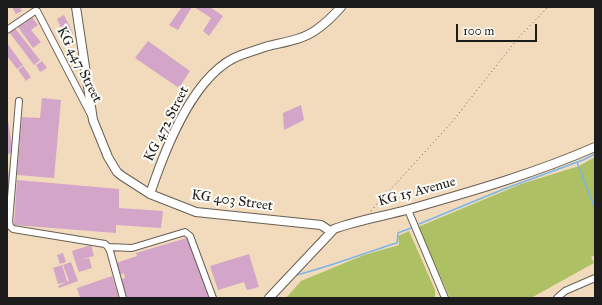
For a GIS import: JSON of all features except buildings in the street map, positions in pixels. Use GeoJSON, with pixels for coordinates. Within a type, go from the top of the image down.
{"type":"FeatureCollection","features":[{"type":"Feature","properties":{"kind":"main road","name":"KG 403 Street"},"geometry":{"type":"LineString","coordinates":[[76,7],[93,120],[105,151],[117,172],[150,194],[196,212],[321,225],[330,231]]}},
{"type":"Feature","properties":{"kind":"main road","name":"KG 472 Street"},"geometry":{"type":"LineString","coordinates":[[150,194],[167,147],[192,101],[208,78],[222,66],[240,55],[267,46],[292,41],[308,34],[324,24],[341,7]]}},
{"type":"Feature","properties":{"kind":"main road","name":"KG 15 Avenue"},"geometry":{"type":"LineString","coordinates":[[269,298],[330,231],[362,220],[408,210],[513,178],[556,163],[595,146]]}},
{"type":"Feature","properties":{"kind":"street","name":"KG 447 Street"},"geometry":{"type":"LineString","coordinates":[[7,30],[37,11],[93,120]]}},
{"type":"Feature","properties":{"kind":"street"},"geometry":{"type":"LineString","coordinates":[[19,101],[9,222],[10,226],[13,229],[105,244],[108,247],[132,248],[185,232],[190,236],[213,298]]}},
{"type":"Feature","properties":{"kind":"street"},"geometry":{"type":"LineString","coordinates":[[408,210],[445,298]]}},
{"type":"Feature","properties":{"kind":"street"},"geometry":{"type":"LineString","coordinates":[[108,247],[123,298]]}},
{"type":"Feature","properties":{"kind":"street"},"geometry":{"type":"LineString","coordinates":[[558,298],[565,291],[595,278]]}},
{"type":"Feature","properties":{"kind":"path"},"geometry":{"type":"LineString","coordinates":[[362,220],[452,122],[518,38],[548,7]]}},
{"type":"Feature","properties":{"kind":"green space"},"geometry":{"type":"Polygon","coordinates":[[[595,157],[595,255],[591,257],[594,263],[531,298],[450,298],[418,227],[521,184],[579,166],[595,157]]]}},
{"type":"Feature","properties":{"kind":"green space"},"geometry":{"type":"Polygon","coordinates":[[[409,231],[435,290],[435,298],[286,298],[301,281],[364,255],[399,245],[398,236],[409,231]]]}},
{"type":"Feature","properties":{"kind":"waterway"},"geometry":{"type":"LineString","coordinates":[[419,224],[595,154]]}},
{"type":"Feature","properties":{"kind":"waterway"},"geometry":{"type":"LineString","coordinates":[[577,162],[595,209]]}},
{"type":"Feature","properties":{"kind":"waterway"},"geometry":{"type":"LineString","coordinates":[[296,275],[397,243],[398,233],[411,228]]}}]}
